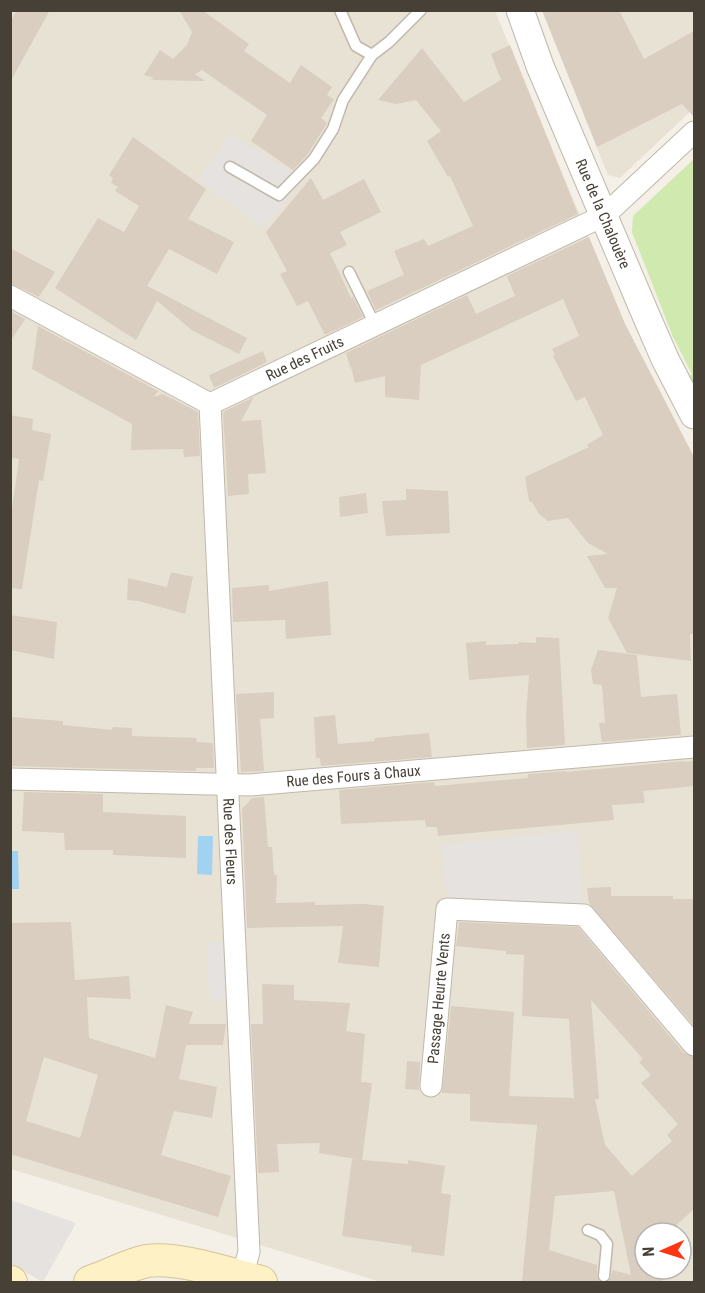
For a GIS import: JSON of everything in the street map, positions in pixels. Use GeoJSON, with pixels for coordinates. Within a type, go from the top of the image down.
{"type":"FeatureCollection","features":[{"type":"Feature","properties":{"kind":"main road"},"geometry":{"type":"LineString","coordinates":[[92,1282],[129,1266],[146,1261],[162,1260],[237,1279]]}},
{"type":"Feature","properties":{"kind":"street","name":"Rue de la Chalouère"},"geometry":{"type":"LineString","coordinates":[[520,10],[540,66],[665,359],[694,415]]}},
{"type":"Feature","properties":{"kind":"street","name":"Rue des Fruits"},"geometry":{"type":"LineString","coordinates":[[210,404],[605,215],[694,132]]}},
{"type":"Feature","properties":{"kind":"street"},"geometry":{"type":"LineString","coordinates":[[10,296],[210,404]]}},
{"type":"Feature","properties":{"kind":"street","name":"Rue des Fleurs"},"geometry":{"type":"LineString","coordinates":[[210,404],[249,1252],[237,1279]]}},
{"type":"Feature","properties":{"kind":"street","name":"Rue des Fours à Chaux"},"geometry":{"type":"LineString","coordinates":[[10,779],[228,785],[694,747]]}},
{"type":"Feature","properties":{"kind":"street","name":"Passage Heurte Vents"},"geometry":{"type":"LineString","coordinates":[[431,1086],[447,909],[584,915],[694,1045]]}},
{"type":"Feature","properties":{"kind":"lane"},"geometry":{"type":"LineString","coordinates":[[340,10],[356,46],[372,55]]}},
{"type":"Feature","properties":{"kind":"lane"},"geometry":{"type":"LineString","coordinates":[[230,167],[279,195],[314,159],[333,129],[343,100],[372,55],[389,42],[421,10]]}},
{"type":"Feature","properties":{"kind":"lane"},"geometry":{"type":"LineString","coordinates":[[349,272],[375,326]]}},
{"type":"Feature","properties":{"kind":"lane"},"geometry":{"type":"LineString","coordinates":[[588,1230],[600,1234],[607,1244],[604,1276]]}},
{"type":"Feature","properties":{"kind":"shaded area"},"geometry":{"type":"Polygon","coordinates":[[[10,11],[495,11],[625,324],[694,457],[694,1282],[381,1282],[11,1169],[10,11]]]}},
{"type":"Feature","properties":{"kind":"shaded area"},"geometry":{"type":"Polygon","coordinates":[[[542,11],[694,11],[694,108],[620,178],[608,175],[542,11]]]}},
{"type":"Feature","properties":{"kind":"shaded area"},"geometry":{"type":"Polygon","coordinates":[[[230,134],[304,180],[266,225],[261,227],[198,180],[230,134]]]}},
{"type":"Feature","properties":{"kind":"shaded area"},"geometry":{"type":"Polygon","coordinates":[[[577,830],[582,908],[561,908],[447,896],[442,845],[577,830]]]}},
{"type":"Feature","properties":{"kind":"shaded area"},"geometry":{"type":"Polygon","coordinates":[[[226,941],[228,999],[209,1000],[207,943],[226,941]]]}},
{"type":"Feature","properties":{"kind":"shaded area"},"geometry":{"type":"Polygon","coordinates":[[[11,1200],[76,1223],[43,1282],[11,1264],[11,1200]]]}},
{"type":"Feature","properties":{"kind":"green space"},"geometry":{"type":"Polygon","coordinates":[[[694,159],[694,388],[688,377],[692,374],[673,337],[632,232],[633,216],[694,159]]]}},
{"type":"Feature","properties":{"kind":"water"},"geometry":{"type":"Polygon","coordinates":[[[198,836],[213,836],[212,875],[197,874],[198,836]]]}},
{"type":"Feature","properties":{"kind":"water"},"geometry":{"type":"Polygon","coordinates":[[[10,851],[18,851],[19,889],[11,889],[10,851]]]}},
{"type":"Feature","properties":{"kind":"building"},"geometry":{"type":"Polygon","coordinates":[[[17,10],[50,10],[10,82],[10,22],[17,10]]]}},
{"type":"Feature","properties":{"kind":"building"},"geometry":{"type":"Polygon","coordinates":[[[179,10],[202,10],[249,44],[244,51],[290,83],[301,65],[332,87],[327,95],[334,99],[321,118],[327,123],[308,154],[293,170],[251,141],[267,115],[202,70],[195,74],[205,81],[151,80],[154,78],[144,75],[160,50],[173,59],[187,45],[192,32],[179,10]]]}},
{"type":"Feature","properties":{"kind":"building"},"geometry":{"type":"Polygon","coordinates":[[[542,10],[619,10],[644,59],[694,31],[694,117],[682,104],[597,147],[542,10]]]}},
{"type":"Feature","properties":{"kind":"building"},"geometry":{"type":"Polygon","coordinates":[[[510,45],[578,214],[376,310],[367,291],[404,275],[394,251],[424,239],[428,246],[473,226],[450,176],[448,177],[427,141],[441,131],[416,100],[396,104],[378,100],[422,48],[464,102],[501,80],[491,54],[510,45]]]}},
{"type":"Feature","properties":{"kind":"building"},"geometry":{"type":"Polygon","coordinates":[[[133,137],[206,189],[188,219],[234,242],[217,274],[169,249],[147,286],[247,338],[239,354],[193,331],[157,301],[136,340],[55,288],[98,218],[124,232],[139,206],[115,191],[118,187],[111,183],[113,178],[109,175],[133,137]]]}},
{"type":"Feature","properties":{"kind":"building"},"geometry":{"type":"Polygon","coordinates":[[[311,178],[323,200],[364,179],[381,212],[340,232],[347,245],[330,253],[351,298],[353,297],[363,317],[325,335],[308,301],[297,306],[280,274],[287,271],[266,232],[311,178]]]}},
{"type":"Feature","properties":{"kind":"building"},"geometry":{"type":"Polygon","coordinates":[[[589,237],[625,324],[694,457],[694,634],[690,634],[691,661],[627,653],[608,618],[617,588],[605,588],[587,556],[608,554],[588,543],[568,518],[548,521],[529,501],[525,477],[589,447],[587,445],[603,435],[585,397],[576,401],[553,356],[555,355],[552,349],[579,336],[563,299],[421,365],[419,400],[385,397],[385,376],[355,383],[346,353],[467,295],[476,314],[515,296],[507,276],[589,237]]]}},
{"type":"Feature","properties":{"kind":"building"},"geometry":{"type":"Polygon","coordinates":[[[10,248],[55,272],[39,297],[10,283],[10,248]]]}},
{"type":"Feature","properties":{"kind":"building"},"geometry":{"type":"Polygon","coordinates":[[[10,311],[25,319],[10,342],[10,311]]]}},
{"type":"Feature","properties":{"kind":"building"},"geometry":{"type":"Polygon","coordinates":[[[38,326],[158,391],[154,397],[163,394],[198,412],[200,456],[184,457],[183,449],[131,450],[132,424],[32,369],[38,326]]]}},
{"type":"Feature","properties":{"kind":"building"},"geometry":{"type":"Polygon","coordinates":[[[263,351],[267,362],[214,388],[209,375],[263,351]]]}},
{"type":"Feature","properties":{"kind":"building"},"geometry":{"type":"Polygon","coordinates":[[[254,397],[241,421],[261,420],[266,473],[248,474],[249,494],[228,496],[223,412],[254,397]]]}},
{"type":"Feature","properties":{"kind":"building"},"geometry":{"type":"Polygon","coordinates":[[[10,415],[33,419],[32,430],[51,434],[43,481],[39,480],[22,589],[10,588],[10,523],[19,459],[10,457],[10,415]]]}},
{"type":"Feature","properties":{"kind":"building"},"geometry":{"type":"Polygon","coordinates":[[[406,489],[448,491],[450,533],[386,536],[382,501],[406,500],[406,489]]]}},
{"type":"Feature","properties":{"kind":"building"},"geometry":{"type":"Polygon","coordinates":[[[366,493],[368,513],[340,517],[339,497],[366,493]]]}},
{"type":"Feature","properties":{"kind":"building"},"geometry":{"type":"Polygon","coordinates":[[[171,572],[193,577],[185,614],[139,601],[127,600],[128,578],[167,587],[171,572]]]}},
{"type":"Feature","properties":{"kind":"building"},"geometry":{"type":"Polygon","coordinates":[[[328,581],[331,635],[286,639],[285,620],[233,622],[232,588],[269,585],[269,591],[328,581]]]}},
{"type":"Feature","properties":{"kind":"building"},"geometry":{"type":"Polygon","coordinates":[[[10,615],[57,622],[54,659],[10,650],[10,615]]]}},
{"type":"Feature","properties":{"kind":"building"},"geometry":{"type":"Polygon","coordinates":[[[536,637],[559,638],[565,745],[527,748],[526,716],[529,675],[469,680],[466,643],[486,641],[486,645],[536,643],[536,637]]]}},
{"type":"Feature","properties":{"kind":"building"},"geometry":{"type":"Polygon","coordinates":[[[598,650],[637,655],[641,697],[677,694],[681,735],[602,742],[599,723],[605,723],[602,685],[593,684],[591,670],[598,650]]]}},
{"type":"Feature","properties":{"kind":"building"},"geometry":{"type":"Polygon","coordinates":[[[274,692],[274,718],[260,719],[264,771],[241,772],[236,694],[274,692]]]}},
{"type":"Feature","properties":{"kind":"building"},"geometry":{"type":"Polygon","coordinates":[[[335,715],[338,744],[429,733],[432,757],[321,766],[320,758],[316,758],[314,717],[335,715]]]}},
{"type":"Feature","properties":{"kind":"building"},"geometry":{"type":"Polygon","coordinates":[[[10,717],[63,721],[63,725],[112,730],[113,727],[132,728],[132,736],[196,738],[197,742],[213,743],[214,768],[196,768],[196,771],[10,766],[10,717]]]}},
{"type":"Feature","properties":{"kind":"building"},"geometry":{"type":"Polygon","coordinates":[[[694,761],[694,786],[643,791],[645,803],[612,805],[614,820],[438,836],[437,827],[426,827],[425,820],[341,824],[339,790],[434,782],[435,786],[528,778],[528,774],[694,761]]]}},
{"type":"Feature","properties":{"kind":"building"},"geometry":{"type":"Polygon","coordinates":[[[24,792],[103,794],[103,812],[186,816],[186,858],[113,855],[113,850],[65,850],[64,833],[22,831],[24,792]]]}},
{"type":"Feature","properties":{"kind":"building"},"geometry":{"type":"Polygon","coordinates":[[[264,797],[268,847],[272,847],[274,875],[277,875],[276,903],[315,902],[315,905],[384,906],[379,967],[338,963],[343,926],[247,928],[242,809],[252,798],[264,797]]]}},
{"type":"Feature","properties":{"kind":"building"},"geometry":{"type":"Polygon","coordinates":[[[611,887],[611,896],[673,896],[673,899],[694,899],[694,1026],[589,903],[587,888],[611,887]]]}},
{"type":"Feature","properties":{"kind":"building"},"geometry":{"type":"Polygon","coordinates":[[[71,922],[75,980],[129,976],[131,999],[87,997],[89,1038],[155,1058],[166,1005],[193,1012],[189,1024],[226,1024],[223,1045],[186,1045],[179,1079],[217,1087],[212,1118],[174,1111],[161,1155],[231,1176],[218,1217],[10,1154],[10,923],[71,922]],[[44,1057],[26,1121],[80,1138],[98,1075],[44,1057]]]}},
{"type":"Feature","properties":{"kind":"building"},"geometry":{"type":"Polygon","coordinates":[[[459,922],[578,927],[684,1053],[694,1057],[694,1209],[681,1221],[633,1221],[633,1281],[662,1282],[608,1282],[612,1270],[631,1275],[614,1191],[555,1196],[549,1250],[597,1265],[597,1276],[600,1282],[522,1282],[537,1125],[470,1121],[470,1094],[442,1093],[451,1006],[514,1012],[509,1096],[574,1098],[569,1019],[522,1016],[524,955],[506,954],[506,951],[456,946],[459,922]],[[591,1000],[599,1099],[595,1099],[605,1145],[632,1176],[672,1141],[667,1135],[678,1124],[641,1083],[651,1075],[639,1062],[643,1059],[591,1000]]]}},
{"type":"Feature","properties":{"kind":"building"},"geometry":{"type":"Polygon","coordinates":[[[262,984],[294,985],[294,1000],[350,1003],[346,1031],[365,1034],[361,1082],[372,1083],[362,1160],[319,1153],[320,1143],[277,1144],[279,1172],[258,1173],[251,1024],[263,1024],[262,984]]]}},
{"type":"Feature","properties":{"kind":"building"},"geometry":{"type":"Polygon","coordinates":[[[407,1061],[420,1062],[419,1090],[405,1089],[407,1061]]]}},
{"type":"Feature","properties":{"kind":"building"},"geometry":{"type":"Polygon","coordinates":[[[352,1159],[408,1164],[408,1160],[445,1166],[441,1193],[451,1195],[444,1256],[411,1252],[412,1246],[342,1236],[352,1159]]]}}]}
